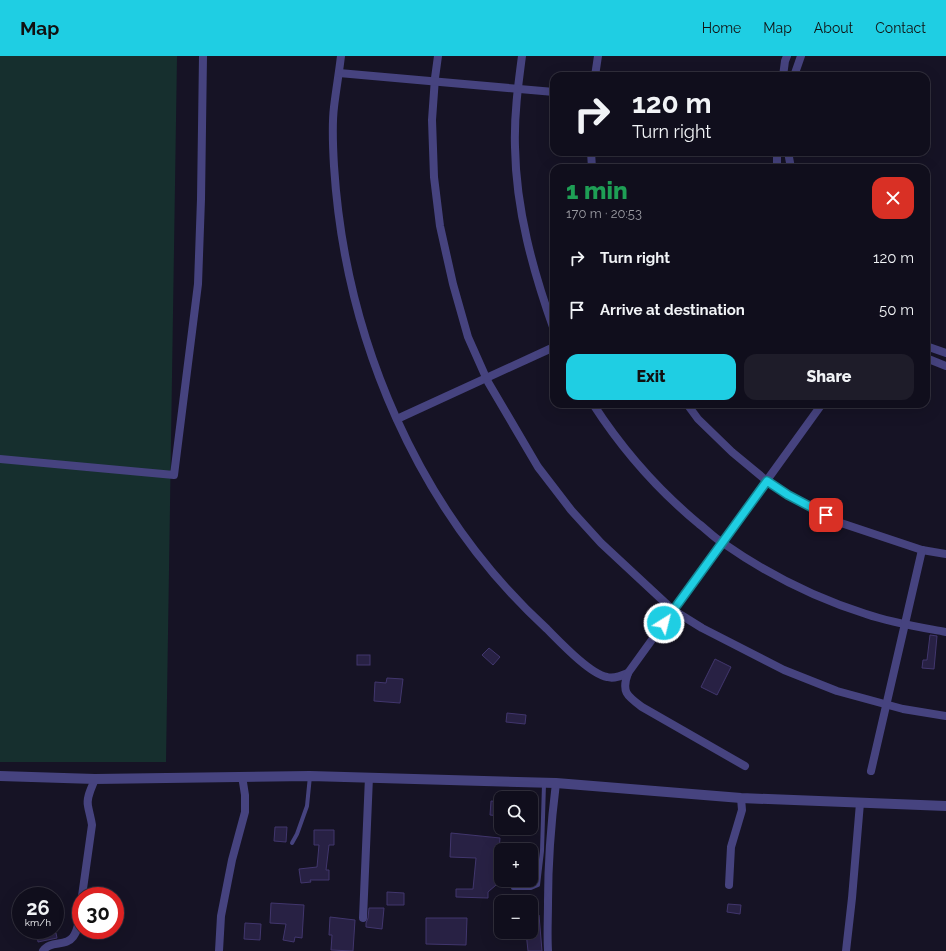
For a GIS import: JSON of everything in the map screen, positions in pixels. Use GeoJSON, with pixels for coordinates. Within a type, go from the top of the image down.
{"type":"FeatureCollection","features":[{"type":"Feature","properties":{"kind":"street"},"geometry":{"type":"LineString","coordinates":[[0,459],[174,475],[198,284],[203,56]]}},
{"type":"Feature","properties":{"kind":"street"},"geometry":{"type":"LineString","coordinates":[[341,56],[333,109],[334,158],[340,225],[350,279],[362,330],[397,418],[420,467],[446,510],[471,546],[506,590],[534,618],[592,670],[606,677],[616,678],[628,673]]}},
{"type":"Feature","properties":{"kind":"street"},"geometry":{"type":"LineString","coordinates":[[438,56],[432,120],[434,178],[440,226],[453,284],[468,337],[488,382],[538,467],[571,510],[601,543],[673,610],[702,628],[784,670],[837,691],[903,709],[946,716]]}},
{"type":"Feature","properties":{"kind":"street"},"geometry":{"type":"LineString","coordinates":[[522,56],[516,94],[514,146],[517,189],[525,235],[540,292],[550,319]]}},
{"type":"Feature","properties":{"kind":"street"},"geometry":{"type":"LineString","coordinates":[[596,72],[598,56]]}},
{"type":"Feature","properties":{"kind":"street"},"geometry":{"type":"LineString","coordinates":[[784,72],[787,56]]}},
{"type":"Feature","properties":{"kind":"street"},"geometry":{"type":"LineString","coordinates":[[795,72],[800,56]]}},
{"type":"Feature","properties":{"kind":"street"},"geometry":{"type":"LineString","coordinates":[[339,73],[550,92]]}},
{"type":"Feature","properties":{"kind":"street"},"geometry":{"type":"LineString","coordinates":[[930,347],[946,353]]}},
{"type":"Feature","properties":{"kind":"street"},"geometry":{"type":"LineString","coordinates":[[397,418],[550,349]]}},
{"type":"Feature","properties":{"kind":"street"},"geometry":{"type":"LineString","coordinates":[[930,360],[946,366]]}},
{"type":"Feature","properties":{"kind":"street"},"geometry":{"type":"LineString","coordinates":[[596,408],[623,447],[653,481],[687,514],[722,543],[779,578],[826,600],[866,614],[905,625],[946,632]]}},
{"type":"Feature","properties":{"kind":"street"},"geometry":{"type":"LineString","coordinates":[[690,408],[698,419],[732,452],[767,481],[788,495],[838,522],[922,550],[946,554]]}},
{"type":"Feature","properties":{"kind":"street"},"geometry":{"type":"LineString","coordinates":[[746,766],[642,707],[632,699],[626,691],[624,684],[628,673],[819,408]]}},
{"type":"Feature","properties":{"kind":"street"},"geometry":{"type":"LineString","coordinates":[[871,772],[922,550]]}},
{"type":"Feature","properties":{"kind":"street"},"geometry":{"type":"LineString","coordinates":[[0,776],[96,778],[242,776],[369,777],[556,783],[741,798],[946,806]]}},
{"type":"Feature","properties":{"kind":"street"},"geometry":{"type":"LineString","coordinates":[[219,951],[221,916],[232,860],[245,812],[245,795],[242,776]]}},
{"type":"Feature","properties":{"kind":"street"},"geometry":{"type":"LineString","coordinates":[[364,918],[369,777]]}},
{"type":"Feature","properties":{"kind":"street"},"geometry":{"type":"LineString","coordinates":[[83,887],[92,825],[87,804],[89,794],[96,778]]}},
{"type":"Feature","properties":{"kind":"street"},"geometry":{"type":"LineString","coordinates":[[548,951],[546,931],[548,903],[547,883],[556,783]]}},
{"type":"Feature","properties":{"kind":"street"},"geometry":{"type":"LineString","coordinates":[[729,885],[731,847],[742,810],[741,798]]}},
{"type":"Feature","properties":{"kind":"street"},"geometry":{"type":"LineString","coordinates":[[846,951],[855,874],[860,803]]}},
{"type":"Feature","properties":{"kind":"street"},"geometry":{"type":"LineString","coordinates":[[44,951],[49,945],[68,942],[72,939]]}},
{"type":"Feature","properties":{"kind":"lane"},"geometry":{"type":"LineString","coordinates":[[292,843],[308,806],[310,776]]}},
{"type":"Feature","properties":{"kind":"lane"},"geometry":{"type":"LineString","coordinates":[[512,888],[531,888],[538,885],[542,851],[544,783]]}},
{"type":"Feature","properties":{"kind":"green space"},"geometry":{"type":"Polygon","coordinates":[[[0,56],[177,56],[166,762],[0,762],[0,56]]]}},
{"type":"Feature","properties":{"kind":"building"},"geometry":{"type":"Polygon","coordinates":[[[930,635],[937,636],[934,669],[922,668],[923,660],[927,660],[930,635]]]}},
{"type":"Feature","properties":{"kind":"building"},"geometry":{"type":"Polygon","coordinates":[[[489,648],[500,657],[493,665],[482,655],[489,648]]]}},
{"type":"Feature","properties":{"kind":"building"},"geometry":{"type":"Polygon","coordinates":[[[357,655],[370,655],[370,665],[357,665],[357,655]]]}},
{"type":"Feature","properties":{"kind":"building"},"geometry":{"type":"Polygon","coordinates":[[[715,659],[731,667],[717,695],[701,687],[715,659]]]}},
{"type":"Feature","properties":{"kind":"building"},"geometry":{"type":"Polygon","coordinates":[[[387,678],[403,679],[400,703],[374,701],[375,682],[386,683],[387,678]]]}},
{"type":"Feature","properties":{"kind":"building"},"geometry":{"type":"Polygon","coordinates":[[[507,713],[526,715],[525,724],[506,722],[507,713]]]}},
{"type":"Feature","properties":{"kind":"building"},"geometry":{"type":"Polygon","coordinates":[[[491,801],[494,801],[494,815],[490,815],[491,801]]]}},
{"type":"Feature","properties":{"kind":"building"},"geometry":{"type":"Polygon","coordinates":[[[275,827],[287,827],[286,842],[274,841],[275,827]]]}},
{"type":"Feature","properties":{"kind":"building"},"geometry":{"type":"Polygon","coordinates":[[[314,830],[334,830],[334,845],[329,845],[326,870],[329,870],[329,880],[310,880],[311,882],[301,883],[299,869],[317,867],[319,845],[314,845],[314,830]]]}},
{"type":"Feature","properties":{"kind":"building"},"geometry":{"type":"Polygon","coordinates":[[[451,833],[500,838],[500,843],[494,843],[494,887],[488,892],[488,898],[456,897],[456,889],[473,889],[476,858],[450,857],[451,833]]]}},
{"type":"Feature","properties":{"kind":"building"},"geometry":{"type":"Polygon","coordinates":[[[387,892],[404,893],[404,905],[387,905],[387,892]]]}},
{"type":"Feature","properties":{"kind":"building"},"geometry":{"type":"Polygon","coordinates":[[[271,903],[304,905],[302,938],[295,937],[294,942],[283,940],[286,924],[270,923],[271,903]]]}},
{"type":"Feature","properties":{"kind":"building"},"geometry":{"type":"Polygon","coordinates":[[[728,904],[741,905],[740,914],[727,912],[728,904]]]}},
{"type":"Feature","properties":{"kind":"building"},"geometry":{"type":"Polygon","coordinates":[[[369,908],[384,908],[382,929],[366,927],[369,908]]]}},
{"type":"Feature","properties":{"kind":"building"},"geometry":{"type":"Polygon","coordinates":[[[538,915],[542,951],[528,951],[527,939],[538,939],[538,915]]]}},
{"type":"Feature","properties":{"kind":"building"},"geometry":{"type":"Polygon","coordinates":[[[330,917],[355,920],[353,951],[331,950],[332,935],[329,935],[330,917]]]}},
{"type":"Feature","properties":{"kind":"building"},"geometry":{"type":"Polygon","coordinates":[[[426,918],[467,918],[466,945],[426,944],[426,918]]]}},
{"type":"Feature","properties":{"kind":"building"},"geometry":{"type":"Polygon","coordinates":[[[245,923],[261,924],[260,940],[244,939],[245,923]]]}},
{"type":"Feature","properties":{"kind":"building"},"geometry":{"type":"Polygon","coordinates":[[[38,939],[52,939],[38,942],[38,939]]]}},
{"type":"Feature","properties":{"kind":"route"},"geometry":{"type":"LineString","coordinates":[[664,623],[767,481],[788,495],[826,515]]}}]}
